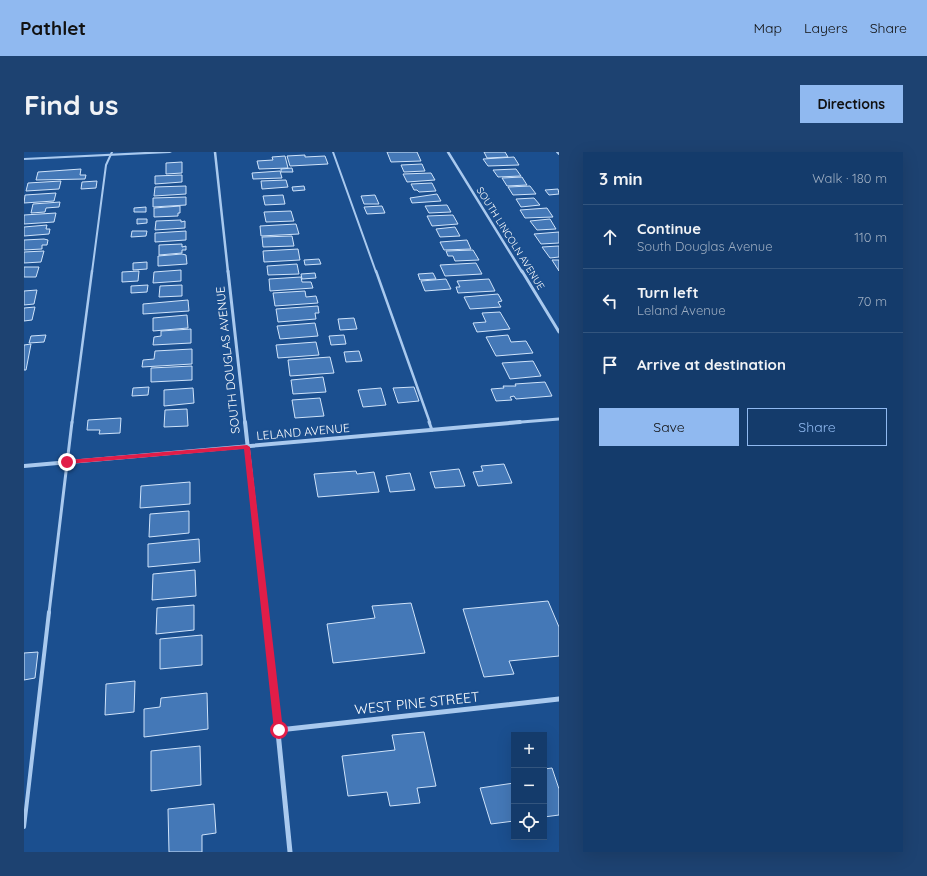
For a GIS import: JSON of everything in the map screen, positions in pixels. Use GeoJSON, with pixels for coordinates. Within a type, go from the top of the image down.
{"type":"FeatureCollection","features":[{"type":"Feature","properties":{"kind":"street"},"geometry":{"type":"LineString","coordinates":[[24,159],[170,152]]}},
{"type":"Feature","properties":{"kind":"street","name":"SOUTH DOUGLAS AVENUE"},"geometry":{"type":"LineString","coordinates":[[215,152],[279,730],[290,852]]}},
{"type":"Feature","properties":{"kind":"street","name":"SOUTH LINCOLN AVENUE"},"geometry":{"type":"LineString","coordinates":[[448,152],[559,332]]}},
{"type":"Feature","properties":{"kind":"street","name":"LELAND AVENUE"},"geometry":{"type":"LineString","coordinates":[[24,466],[559,420]]}},
{"type":"Feature","properties":{"kind":"street","name":"WEST PINE STREET"},"geometry":{"type":"LineString","coordinates":[[279,730],[559,699]]}},
{"type":"Feature","properties":{"kind":"lane"},"geometry":{"type":"LineString","coordinates":[[333,152],[432,430]]}},
{"type":"Feature","properties":{"kind":"lane"},"geometry":{"type":"LineString","coordinates":[[24,827],[67,462],[106,165],[111,154]]}},
{"type":"Feature","properties":{"kind":"building"},"geometry":{"type":"Polygon","coordinates":[[[387,152],[417,152],[421,161],[391,162],[387,152]]]}},
{"type":"Feature","properties":{"kind":"building"},"geometry":{"type":"Polygon","coordinates":[[[484,152],[505,152],[508,157],[487,158],[484,152]]]}},
{"type":"Feature","properties":{"kind":"building"},"geometry":{"type":"Polygon","coordinates":[[[305,155],[305,157],[325,156],[328,164],[290,166],[287,156],[305,155]]]}},
{"type":"Feature","properties":{"kind":"building"},"geometry":{"type":"Polygon","coordinates":[[[285,156],[288,168],[259,169],[257,161],[273,160],[272,157],[285,156]]]}},
{"type":"Feature","properties":{"kind":"building"},"geometry":{"type":"Polygon","coordinates":[[[514,157],[519,165],[488,166],[483,159],[514,157]]]}},
{"type":"Feature","properties":{"kind":"building"},"geometry":{"type":"Polygon","coordinates":[[[182,162],[182,173],[166,174],[166,163],[182,162]]]}},
{"type":"Feature","properties":{"kind":"building"},"geometry":{"type":"Polygon","coordinates":[[[422,164],[425,171],[404,172],[401,165],[422,164]]]}},
{"type":"Feature","properties":{"kind":"building"},"geometry":{"type":"Polygon","coordinates":[[[292,168],[293,172],[281,172],[281,169],[292,168]]]}},
{"type":"Feature","properties":{"kind":"building"},"geometry":{"type":"Polygon","coordinates":[[[81,169],[80,175],[86,175],[85,179],[36,180],[38,172],[81,169]]]}},
{"type":"Feature","properties":{"kind":"building"},"geometry":{"type":"Polygon","coordinates":[[[516,169],[521,176],[498,177],[493,170],[516,169]]]}},
{"type":"Feature","properties":{"kind":"building"},"geometry":{"type":"Polygon","coordinates":[[[280,171],[282,178],[253,179],[252,173],[280,171]]]}},
{"type":"Feature","properties":{"kind":"building"},"geometry":{"type":"Polygon","coordinates":[[[431,173],[435,180],[407,182],[403,174],[431,173]]]}},
{"type":"Feature","properties":{"kind":"building"},"geometry":{"type":"Polygon","coordinates":[[[182,175],[182,182],[155,184],[155,176],[182,175]]]}},
{"type":"Feature","properties":{"kind":"building"},"geometry":{"type":"Polygon","coordinates":[[[522,177],[527,185],[507,186],[502,178],[522,177]]]}},
{"type":"Feature","properties":{"kind":"building"},"geometry":{"type":"Polygon","coordinates":[[[286,180],[288,187],[262,189],[261,181],[286,180]]]}},
{"type":"Feature","properties":{"kind":"building"},"geometry":{"type":"Polygon","coordinates":[[[61,181],[59,189],[26,191],[28,183],[61,181]]]}},
{"type":"Feature","properties":{"kind":"building"},"geometry":{"type":"Polygon","coordinates":[[[97,181],[96,188],[81,189],[82,182],[97,181]]]}},
{"type":"Feature","properties":{"kind":"building"},"geometry":{"type":"Polygon","coordinates":[[[432,183],[436,191],[419,192],[414,190],[411,184],[432,183]]]}},
{"type":"Feature","properties":{"kind":"building"},"geometry":{"type":"Polygon","coordinates":[[[186,186],[186,194],[154,196],[155,187],[186,186]]]}},
{"type":"Feature","properties":{"kind":"building"},"geometry":{"type":"Polygon","coordinates":[[[304,186],[305,190],[293,191],[292,187],[304,186]]]}},
{"type":"Feature","properties":{"kind":"building"},"geometry":{"type":"Polygon","coordinates":[[[530,186],[536,194],[513,195],[508,187],[530,186]]]}},
{"type":"Feature","properties":{"kind":"building"},"geometry":{"type":"Polygon","coordinates":[[[558,189],[559,194],[549,195],[545,190],[558,189]]]}},
{"type":"Feature","properties":{"kind":"building"},"geometry":{"type":"Polygon","coordinates":[[[56,193],[54,201],[24,203],[25,195],[56,193]]]}},
{"type":"Feature","properties":{"kind":"building"},"geometry":{"type":"Polygon","coordinates":[[[437,194],[441,201],[412,203],[410,198],[437,194]]]}},
{"type":"Feature","properties":{"kind":"building"},"geometry":{"type":"Polygon","coordinates":[[[283,195],[285,204],[265,205],[263,196],[283,195]]]}},
{"type":"Feature","properties":{"kind":"building"},"geometry":{"type":"Polygon","coordinates":[[[375,195],[379,204],[364,204],[361,196],[375,195]]]}},
{"type":"Feature","properties":{"kind":"building"},"geometry":{"type":"Polygon","coordinates":[[[186,197],[186,205],[153,207],[153,198],[186,197]]]}},
{"type":"Feature","properties":{"kind":"building"},"geometry":{"type":"Polygon","coordinates":[[[534,198],[540,205],[521,207],[516,199],[534,198]]]}},
{"type":"Feature","properties":{"kind":"building"},"geometry":{"type":"Polygon","coordinates":[[[60,202],[59,207],[46,208],[45,212],[31,213],[33,204],[60,202]]]}},
{"type":"Feature","properties":{"kind":"building"},"geometry":{"type":"Polygon","coordinates":[[[447,205],[451,212],[429,213],[425,206],[447,205]]]}},
{"type":"Feature","properties":{"kind":"building"},"geometry":{"type":"Polygon","coordinates":[[[180,206],[180,213],[178,213],[178,216],[154,217],[154,208],[180,206]]]}},
{"type":"Feature","properties":{"kind":"building"},"geometry":{"type":"Polygon","coordinates":[[[382,206],[385,213],[367,214],[364,207],[382,206]]]}},
{"type":"Feature","properties":{"kind":"building"},"geometry":{"type":"Polygon","coordinates":[[[146,207],[146,212],[134,212],[134,208],[146,207]]]}},
{"type":"Feature","properties":{"kind":"building"},"geometry":{"type":"Polygon","coordinates":[[[547,208],[553,217],[525,218],[520,210],[547,208]]]}},
{"type":"Feature","properties":{"kind":"building"},"geometry":{"type":"Polygon","coordinates":[[[291,211],[294,221],[266,222],[264,212],[291,211]]]}},
{"type":"Feature","properties":{"kind":"building"},"geometry":{"type":"Polygon","coordinates":[[[56,213],[54,222],[24,224],[24,215],[56,213]]]}},
{"type":"Feature","properties":{"kind":"building"},"geometry":{"type":"Polygon","coordinates":[[[453,215],[458,224],[432,226],[427,216],[453,215]]]}},
{"type":"Feature","properties":{"kind":"building"},"geometry":{"type":"Polygon","coordinates":[[[137,219],[147,219],[147,223],[137,224],[137,219]]]}},
{"type":"Feature","properties":{"kind":"building"},"geometry":{"type":"Polygon","coordinates":[[[550,219],[556,229],[537,230],[530,221],[550,219]]]}},
{"type":"Feature","properties":{"kind":"building"},"geometry":{"type":"Polygon","coordinates":[[[181,220],[181,222],[185,221],[185,228],[155,230],[156,221],[181,220]]]}},
{"type":"Feature","properties":{"kind":"building"},"geometry":{"type":"Polygon","coordinates":[[[296,224],[299,234],[261,236],[260,226],[296,224]]]}},
{"type":"Feature","properties":{"kind":"building"},"geometry":{"type":"Polygon","coordinates":[[[47,225],[46,229],[50,229],[49,234],[24,236],[24,227],[47,225]]]}},
{"type":"Feature","properties":{"kind":"building"},"geometry":{"type":"Polygon","coordinates":[[[455,227],[460,236],[440,237],[436,229],[455,227]]]}},
{"type":"Feature","properties":{"kind":"building"},"geometry":{"type":"Polygon","coordinates":[[[132,231],[147,231],[146,236],[131,237],[132,231]]]}},
{"type":"Feature","properties":{"kind":"building"},"geometry":{"type":"Polygon","coordinates":[[[186,231],[186,240],[155,242],[155,233],[186,231]]]}},
{"type":"Feature","properties":{"kind":"building"},"geometry":{"type":"Polygon","coordinates":[[[559,232],[559,243],[541,244],[534,234],[559,232]]]}},
{"type":"Feature","properties":{"kind":"building"},"geometry":{"type":"Polygon","coordinates":[[[292,236],[294,246],[263,247],[262,237],[292,236]]]}},
{"type":"Feature","properties":{"kind":"building"},"geometry":{"type":"Polygon","coordinates":[[[24,240],[48,240],[47,245],[42,245],[42,249],[24,250],[24,240]]]}},
{"type":"Feature","properties":{"kind":"building"},"geometry":{"type":"Polygon","coordinates":[[[467,240],[471,249],[444,250],[440,242],[467,240]]]}},
{"type":"Feature","properties":{"kind":"building"},"geometry":{"type":"Polygon","coordinates":[[[182,244],[182,247],[186,246],[186,250],[182,250],[182,253],[159,255],[159,245],[182,244]]]}},
{"type":"Feature","properties":{"kind":"building"},"geometry":{"type":"Polygon","coordinates":[[[559,246],[559,257],[550,258],[542,247],[559,246]]]}},
{"type":"Feature","properties":{"kind":"building"},"geometry":{"type":"Polygon","coordinates":[[[298,249],[300,260],[264,262],[263,251],[298,249]]]}},
{"type":"Feature","properties":{"kind":"building"},"geometry":{"type":"Polygon","coordinates":[[[473,250],[479,260],[455,261],[453,256],[448,256],[446,251],[473,250]]]}},
{"type":"Feature","properties":{"kind":"building"},"geometry":{"type":"Polygon","coordinates":[[[44,251],[41,262],[24,263],[24,252],[44,251]]]}},
{"type":"Feature","properties":{"kind":"building"},"geometry":{"type":"Polygon","coordinates":[[[186,255],[187,264],[158,266],[158,256],[186,255]]]}},
{"type":"Feature","properties":{"kind":"building"},"geometry":{"type":"Polygon","coordinates":[[[319,259],[321,264],[305,265],[304,260],[319,259]]]}},
{"type":"Feature","properties":{"kind":"building"},"geometry":{"type":"Polygon","coordinates":[[[552,260],[559,260],[559,271],[552,260]]]}},
{"type":"Feature","properties":{"kind":"building"},"geometry":{"type":"Polygon","coordinates":[[[147,262],[147,269],[133,270],[133,263],[147,262]]]}},
{"type":"Feature","properties":{"kind":"building"},"geometry":{"type":"Polygon","coordinates":[[[476,263],[482,274],[445,276],[440,265],[476,263]]]}},
{"type":"Feature","properties":{"kind":"building"},"geometry":{"type":"Polygon","coordinates":[[[297,264],[299,274],[268,275],[267,266],[297,264]]]}},
{"type":"Feature","properties":{"kind":"building"},"geometry":{"type":"Polygon","coordinates":[[[24,267],[39,267],[36,277],[24,277],[24,267]]]}},
{"type":"Feature","properties":{"kind":"building"},"geometry":{"type":"Polygon","coordinates":[[[181,270],[181,281],[153,283],[154,272],[181,270]]]}},
{"type":"Feature","properties":{"kind":"building"},"geometry":{"type":"Polygon","coordinates":[[[139,271],[138,281],[122,282],[122,272],[139,271]]]}},
{"type":"Feature","properties":{"kind":"building"},"geometry":{"type":"Polygon","coordinates":[[[315,273],[316,278],[302,279],[301,274],[315,273]]]}},
{"type":"Feature","properties":{"kind":"building"},"geometry":{"type":"Polygon","coordinates":[[[433,273],[436,279],[420,280],[418,274],[433,273]]]}},
{"type":"Feature","properties":{"kind":"building"},"geometry":{"type":"Polygon","coordinates":[[[301,277],[302,282],[311,282],[313,288],[270,291],[269,279],[301,277]]]}},
{"type":"Feature","properties":{"kind":"building"},"geometry":{"type":"Polygon","coordinates":[[[446,279],[451,289],[425,291],[421,281],[446,279]]]}},
{"type":"Feature","properties":{"kind":"building"},"geometry":{"type":"Polygon","coordinates":[[[489,279],[495,291],[458,293],[456,287],[460,287],[457,281],[489,279]]]}},
{"type":"Feature","properties":{"kind":"building"},"geometry":{"type":"Polygon","coordinates":[[[148,285],[147,292],[131,293],[131,286],[148,285]]]}},
{"type":"Feature","properties":{"kind":"building"},"geometry":{"type":"Polygon","coordinates":[[[182,285],[182,296],[159,297],[160,286],[182,285]]]}},
{"type":"Feature","properties":{"kind":"building"},"geometry":{"type":"Polygon","coordinates":[[[37,290],[34,304],[24,305],[24,291],[37,290]]]}},
{"type":"Feature","properties":{"kind":"building"},"geometry":{"type":"Polygon","coordinates":[[[305,291],[306,297],[316,296],[318,303],[275,306],[273,293],[305,291]]]}},
{"type":"Feature","properties":{"kind":"building"},"geometry":{"type":"Polygon","coordinates":[[[498,294],[502,301],[498,302],[501,307],[470,309],[464,297],[498,294]]]}},
{"type":"Feature","properties":{"kind":"building"},"geometry":{"type":"Polygon","coordinates":[[[188,300],[189,311],[143,314],[143,304],[188,300]]]}},
{"type":"Feature","properties":{"kind":"building"},"geometry":{"type":"Polygon","coordinates":[[[318,306],[319,313],[315,313],[316,319],[278,322],[276,309],[318,306]]]}},
{"type":"Feature","properties":{"kind":"building"},"geometry":{"type":"Polygon","coordinates":[[[35,307],[32,320],[24,321],[24,308],[35,307]]]}},
{"type":"Feature","properties":{"kind":"building"},"geometry":{"type":"Polygon","coordinates":[[[500,312],[510,329],[477,332],[473,323],[486,322],[482,313],[500,312]]]}},
{"type":"Feature","properties":{"kind":"building"},"geometry":{"type":"Polygon","coordinates":[[[187,315],[188,328],[153,331],[153,318],[187,315]]]}},
{"type":"Feature","properties":{"kind":"building"},"geometry":{"type":"Polygon","coordinates":[[[354,318],[357,329],[340,330],[338,319],[354,318]]]}},
{"type":"Feature","properties":{"kind":"building"},"geometry":{"type":"Polygon","coordinates":[[[315,323],[318,336],[280,339],[277,326],[315,323]]]}},
{"type":"Feature","properties":{"kind":"building"},"geometry":{"type":"Polygon","coordinates":[[[191,329],[191,343],[153,345],[154,337],[161,336],[161,331],[191,329]]]}},
{"type":"Feature","properties":{"kind":"building"},"geometry":{"type":"Polygon","coordinates":[[[46,335],[44,342],[29,343],[31,336],[46,335]]]}},
{"type":"Feature","properties":{"kind":"building"},"geometry":{"type":"Polygon","coordinates":[[[344,335],[346,344],[331,345],[329,336],[344,335]]]}},
{"type":"Feature","properties":{"kind":"building"},"geometry":{"type":"Polygon","coordinates":[[[508,335],[511,342],[526,341],[533,353],[496,356],[486,337],[508,335]]]}},
{"type":"Feature","properties":{"kind":"building"},"geometry":{"type":"Polygon","coordinates":[[[316,342],[319,355],[278,358],[276,345],[316,342]]]}},
{"type":"Feature","properties":{"kind":"building"},"geometry":{"type":"Polygon","coordinates":[[[31,344],[26,370],[24,370],[24,345],[31,344]]]}},
{"type":"Feature","properties":{"kind":"building"},"geometry":{"type":"Polygon","coordinates":[[[192,349],[192,364],[142,367],[143,360],[154,359],[155,351],[192,349]]]}},
{"type":"Feature","properties":{"kind":"building"},"geometry":{"type":"Polygon","coordinates":[[[359,351],[362,361],[346,362],[344,352],[359,351]]]}},
{"type":"Feature","properties":{"kind":"building"},"geometry":{"type":"Polygon","coordinates":[[[330,357],[334,373],[290,376],[288,360],[330,357]]]}},
{"type":"Feature","properties":{"kind":"building"},"geometry":{"type":"Polygon","coordinates":[[[533,361],[541,376],[510,379],[502,363],[533,361]]]}},
{"type":"Feature","properties":{"kind":"building"},"geometry":{"type":"Polygon","coordinates":[[[192,366],[192,380],[151,382],[151,368],[192,366]]]}},
{"type":"Feature","properties":{"kind":"building"},"geometry":{"type":"Polygon","coordinates":[[[323,377],[326,392],[293,394],[291,380],[323,377]]]}},
{"type":"Feature","properties":{"kind":"building"},"geometry":{"type":"Polygon","coordinates":[[[545,382],[552,396],[516,399],[514,396],[510,397],[512,400],[496,401],[491,389],[504,388],[503,386],[516,386],[515,384],[545,382]]]}},
{"type":"Feature","properties":{"kind":"building"},"geometry":{"type":"Polygon","coordinates":[[[149,387],[148,395],[132,396],[133,388],[149,387]]]}},
{"type":"Feature","properties":{"kind":"building"},"geometry":{"type":"Polygon","coordinates":[[[414,387],[419,401],[398,403],[393,388],[414,387]]]}},
{"type":"Feature","properties":{"kind":"building"},"geometry":{"type":"Polygon","coordinates":[[[193,388],[194,403],[164,406],[164,390],[193,388]]]}},
{"type":"Feature","properties":{"kind":"building"},"geometry":{"type":"Polygon","coordinates":[[[381,388],[386,405],[363,407],[358,390],[381,388]]]}},
{"type":"Feature","properties":{"kind":"building"},"geometry":{"type":"Polygon","coordinates":[[[320,398],[324,416],[295,418],[292,400],[320,398]]]}},
{"type":"Feature","properties":{"kind":"building"},"geometry":{"type":"Polygon","coordinates":[[[187,409],[188,426],[164,427],[165,410],[187,409]]]}},
{"type":"Feature","properties":{"kind":"building"},"geometry":{"type":"Polygon","coordinates":[[[121,418],[120,433],[99,434],[100,430],[87,430],[88,420],[121,418]]]}},
{"type":"Feature","properties":{"kind":"building"},"geometry":{"type":"Polygon","coordinates":[[[504,464],[512,483],[478,486],[473,472],[483,471],[481,466],[504,464]]]}},
{"type":"Feature","properties":{"kind":"building"},"geometry":{"type":"Polygon","coordinates":[[[459,469],[465,486],[435,488],[430,472],[459,469]]]}},
{"type":"Feature","properties":{"kind":"building"},"geometry":{"type":"Polygon","coordinates":[[[356,471],[357,474],[374,472],[379,492],[318,497],[314,474],[356,471]]]}},
{"type":"Feature","properties":{"kind":"building"},"geometry":{"type":"Polygon","coordinates":[[[410,473],[415,490],[390,492],[386,476],[410,473]]]}},
{"type":"Feature","properties":{"kind":"building"},"geometry":{"type":"Polygon","coordinates":[[[190,482],[190,504],[140,508],[141,486],[190,482]]]}},
{"type":"Feature","properties":{"kind":"building"},"geometry":{"type":"Polygon","coordinates":[[[189,511],[189,533],[149,537],[150,514],[189,511]]]}},
{"type":"Feature","properties":{"kind":"building"},"geometry":{"type":"Polygon","coordinates":[[[199,539],[200,562],[148,567],[148,544],[199,539]]]}},
{"type":"Feature","properties":{"kind":"building"},"geometry":{"type":"Polygon","coordinates":[[[195,570],[196,596],[152,600],[153,574],[195,570]]]}},
{"type":"Feature","properties":{"kind":"building"},"geometry":{"type":"Polygon","coordinates":[[[548,601],[559,627],[559,656],[509,661],[514,674],[484,677],[463,609],[548,601]]]}},
{"type":"Feature","properties":{"kind":"building"},"geometry":{"type":"Polygon","coordinates":[[[411,603],[425,653],[333,663],[327,624],[375,618],[372,606],[411,603]]]}},
{"type":"Feature","properties":{"kind":"building"},"geometry":{"type":"Polygon","coordinates":[[[194,605],[194,630],[156,634],[157,608],[194,605]]]}},
{"type":"Feature","properties":{"kind":"building"},"geometry":{"type":"Polygon","coordinates":[[[202,635],[202,665],[160,669],[160,639],[202,635]]]}},
{"type":"Feature","properties":{"kind":"building"},"geometry":{"type":"Polygon","coordinates":[[[38,652],[35,678],[24,680],[24,653],[38,652]]]}},
{"type":"Feature","properties":{"kind":"building"},"geometry":{"type":"Polygon","coordinates":[[[135,681],[134,712],[105,715],[106,684],[135,681]]]}},
{"type":"Feature","properties":{"kind":"building"},"geometry":{"type":"Polygon","coordinates":[[[207,693],[208,729],[144,737],[144,709],[160,707],[161,698],[207,693]]]}},
{"type":"Feature","properties":{"kind":"building"},"geometry":{"type":"Polygon","coordinates":[[[424,732],[436,786],[417,788],[420,803],[390,806],[387,792],[348,796],[342,756],[395,750],[392,735],[424,732]]]}},
{"type":"Feature","properties":{"kind":"building"},"geometry":{"type":"Polygon","coordinates":[[[200,746],[201,785],[151,791],[151,751],[200,746]]]}},
{"type":"Feature","properties":{"kind":"building"},"geometry":{"type":"Polygon","coordinates":[[[552,768],[559,789],[559,815],[547,817],[547,804],[547,769],[552,768]]]}},
{"type":"Feature","properties":{"kind":"building"},"geometry":{"type":"Polygon","coordinates":[[[511,783],[511,821],[491,824],[480,788],[511,783]]]}},
{"type":"Feature","properties":{"kind":"building"},"geometry":{"type":"Polygon","coordinates":[[[214,804],[216,833],[202,835],[202,852],[169,852],[168,809],[214,804]]]}},
{"type":"Feature","properties":{"kind":"route"},"geometry":{"type":"LineString","coordinates":[[67,462],[247,447],[279,730]]}}]}
